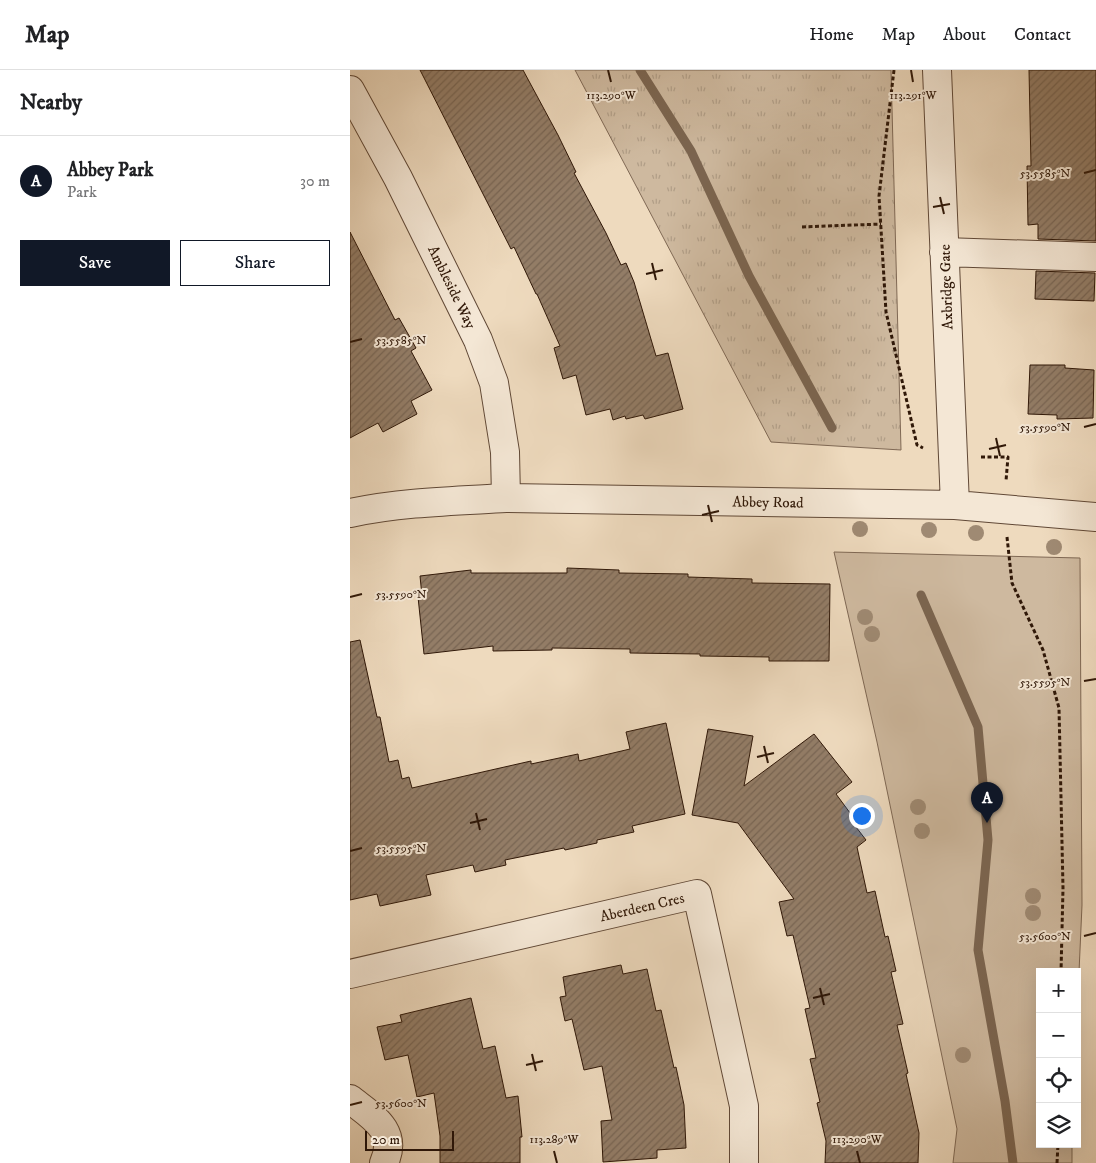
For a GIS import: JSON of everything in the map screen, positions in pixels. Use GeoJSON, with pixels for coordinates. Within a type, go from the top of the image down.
{"type":"FeatureCollection","features":[{"type":"Feature","properties":{"kind":"street","name":"Axbridge Gate"},"geometry":{"type":"LineString","coordinates":[[937,70],[955,505]]}},
{"type":"Feature","properties":{"kind":"street","name":"Ambleside Way"},"geometry":{"type":"LineString","coordinates":[[350,90],[398,178],[478,340],[494,383],[505,452],[506,498]]}},
{"type":"Feature","properties":{"kind":"street"},"geometry":{"type":"LineString","coordinates":[[944,252],[1096,257]]}},
{"type":"Feature","properties":{"kind":"street","name":"Abbey Road"},"geometry":{"type":"LineString","coordinates":[[350,513],[384,507],[506,498],[955,505],[1096,517]]}},
{"type":"Feature","properties":{"kind":"street","name":"Aberdeen Cres"},"geometry":{"type":"LineString","coordinates":[[350,974],[697,894],[744,1106],[744,1163]]}},
{"type":"Feature","properties":{"kind":"street"},"geometry":{"type":"LineString","coordinates":[[350,1099],[375,1117],[384,1130],[388,1144],[384,1163]]}},
{"type":"Feature","properties":{"kind":"path"},"geometry":{"type":"LineString","coordinates":[[894,70],[880,196],[886,312],[917,445],[938,454],[953,456]]}},
{"type":"Feature","properties":{"kind":"path"},"geometry":{"type":"LineString","coordinates":[[802,227],[881,224]]}},
{"type":"Feature","properties":{"kind":"path"},"geometry":{"type":"LineString","coordinates":[[1009,553],[1012,583],[1043,650],[1059,708],[1063,888],[1061,968]]}},
{"type":"Feature","properties":{"kind":"path"},"geometry":{"type":"LineString","coordinates":[[1057,1163],[1058,1148]]}},
{"type":"Feature","properties":{"kind":"green space"},"geometry":{"type":"Polygon","coordinates":[[[575,70],[891,70],[901,450],[771,442],[575,70]]]}},
{"type":"Feature","properties":{"kind":"green space"},"geometry":{"type":"Polygon","coordinates":[[[834,552],[1080,558],[1082,905],[1079,968],[1036,968],[1036,1148],[1072,1148],[1072,1163],[953,1163],[957,1129],[877,742],[834,552]]]}},
{"type":"Feature","properties":{"kind":"building"},"geometry":{"type":"Polygon","coordinates":[[[420,70],[523,70],[558,135],[576,172],[574,173],[621,265],[626,263],[634,282],[656,356],[668,353],[683,409],[645,419],[643,415],[626,419],[625,416],[613,420],[610,409],[586,415],[576,375],[563,379],[554,348],[560,346],[537,294],[514,247],[511,249],[420,70]]]}},
{"type":"Feature","properties":{"kind":"building"},"geometry":{"type":"Polygon","coordinates":[[[1029,70],[1096,70],[1096,241],[1038,239],[1038,224],[1028,225],[1027,166],[1031,166],[1029,70]]]}},
{"type":"Feature","properties":{"kind":"building"},"geometry":{"type":"Polygon","coordinates":[[[350,232],[395,320],[399,318],[416,348],[411,351],[432,390],[411,401],[417,414],[383,432],[378,423],[350,438],[350,232]]]}},
{"type":"Feature","properties":{"kind":"building"},"geometry":{"type":"Polygon","coordinates":[[[1036,271],[1095,273],[1094,301],[1035,299],[1036,271]]]}},
{"type":"Feature","properties":{"kind":"building"},"geometry":{"type":"Polygon","coordinates":[[[1030,365],[1065,365],[1065,368],[1094,370],[1093,418],[1057,419],[1057,415],[1028,414],[1030,365]]]}},
{"type":"Feature","properties":{"kind":"building"},"geometry":{"type":"Polygon","coordinates":[[[567,568],[619,570],[619,573],[688,574],[688,577],[752,579],[752,583],[830,584],[829,661],[769,661],[769,657],[630,653],[630,649],[552,648],[552,650],[493,651],[493,646],[424,654],[418,597],[422,596],[420,576],[471,570],[471,573],[567,573],[567,568]]]}},
{"type":"Feature","properties":{"kind":"building"},"geometry":{"type":"Polygon","coordinates":[[[360,640],[377,717],[380,717],[389,762],[398,760],[402,779],[409,777],[412,788],[531,761],[531,764],[578,754],[579,761],[630,749],[626,732],[666,723],[685,814],[632,826],[634,832],[597,840],[597,843],[505,860],[506,865],[475,872],[473,865],[426,875],[431,895],[380,906],[377,894],[350,900],[350,642],[360,640]]]}},
{"type":"Feature","properties":{"kind":"building"},"geometry":{"type":"Polygon","coordinates":[[[708,729],[753,736],[744,786],[814,734],[852,782],[836,794],[859,825],[856,827],[866,840],[857,847],[867,893],[875,891],[885,937],[888,936],[896,971],[891,972],[903,1024],[897,1025],[919,1133],[918,1163],[825,1163],[826,1141],[817,1103],[820,1102],[810,1059],[816,1058],[805,1009],[810,1008],[793,935],[787,936],[779,902],[794,899],[738,823],[692,815],[708,729]]]}},
{"type":"Feature","properties":{"kind":"building"},"geometry":{"type":"Polygon","coordinates":[[[621,965],[623,974],[647,969],[656,1011],[661,1010],[674,1068],[676,1067],[684,1105],[686,1148],[657,1150],[657,1158],[603,1162],[601,1121],[612,1120],[602,1066],[584,1070],[572,1019],[565,1021],[560,997],[566,996],[563,977],[621,965]]]}},
{"type":"Feature","properties":{"kind":"building"},"geometry":{"type":"Polygon","coordinates":[[[471,998],[483,1049],[495,1046],[506,1098],[518,1096],[522,1137],[520,1137],[520,1163],[440,1163],[440,1136],[434,1093],[417,1097],[408,1055],[385,1060],[377,1027],[402,1022],[400,1015],[471,998]]]}},
{"type":"Feature","properties":{"kind":"waterway"},"geometry":{"type":"LineString","coordinates":[[640,70],[691,151],[749,276],[832,428]]}},
{"type":"Feature","properties":{"kind":"waterway"},"geometry":{"type":"LineString","coordinates":[[921,595],[978,727],[988,840],[978,950],[1005,1101],[1013,1163]]}},
{"type":"Feature","properties":{"kind":"place","name":"Abbey Park"},"geometry":{"type":"Point","coordinates":[987,823]}}]}
